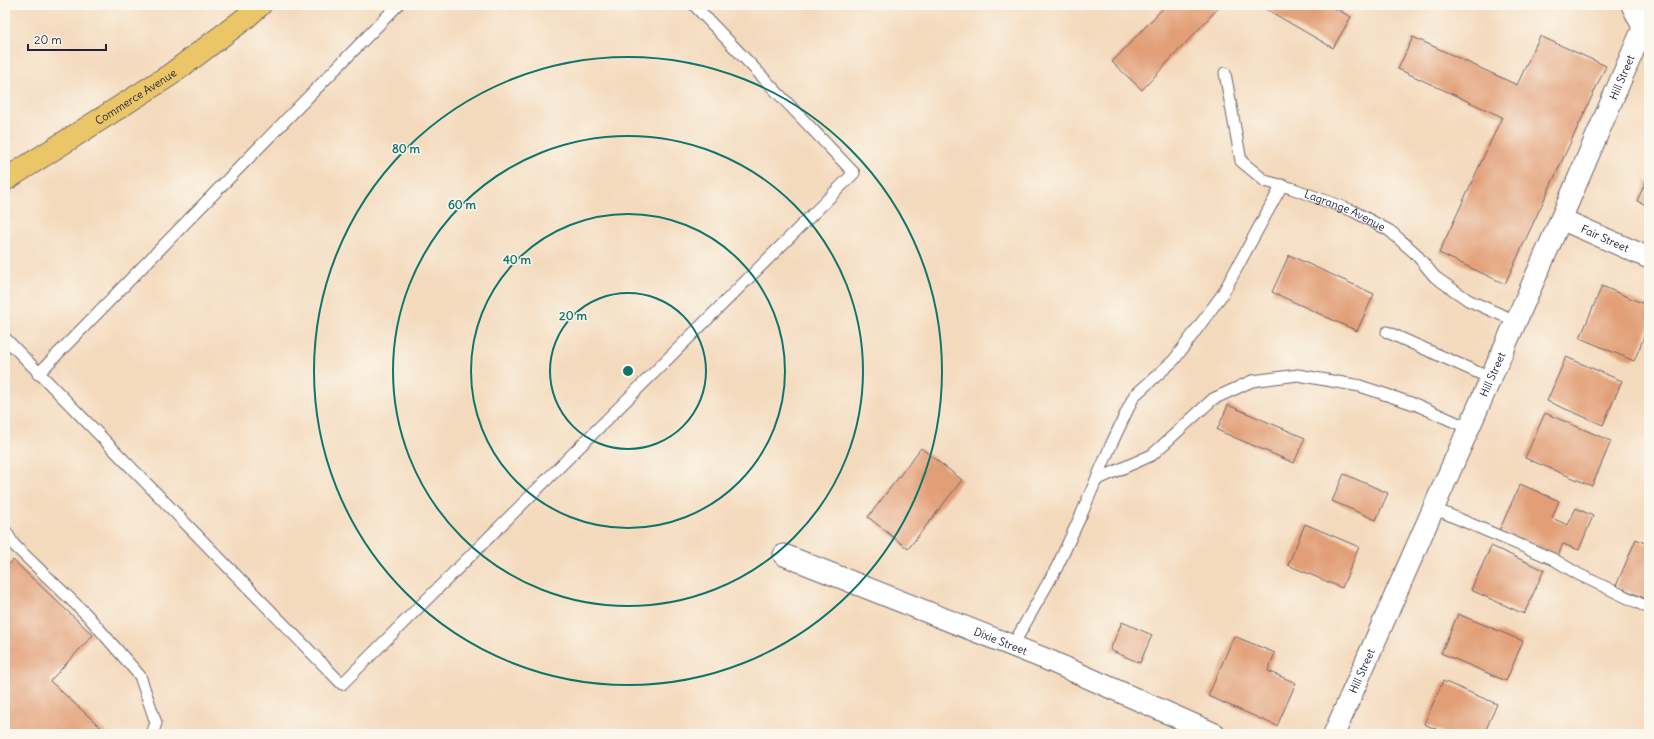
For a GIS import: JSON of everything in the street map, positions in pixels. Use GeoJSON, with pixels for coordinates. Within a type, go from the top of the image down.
{"type":"FeatureCollection","features":[{"type":"Feature","properties":{"kind":"main road","name":"Commerce Avenue"},"geometry":{"type":"LineString","coordinates":[[5,180],[170,75],[243,20],[260,5]]}},
{"type":"Feature","properties":{"kind":"street"},"geometry":{"type":"LineString","coordinates":[[1632,5],[1646,20]]}},
{"type":"Feature","properties":{"kind":"street","name":"Hill Street"},"geometry":{"type":"LineString","coordinates":[[1334,734],[1561,219],[1646,20]]}},
{"type":"Feature","properties":{"kind":"street","name":"Fair Street"},"geometry":{"type":"LineString","coordinates":[[1561,219],[1649,258]]}},
{"type":"Feature","properties":{"kind":"street","name":"Dixie Street"},"geometry":{"type":"LineString","coordinates":[[784,555],[1048,660],[1215,734]]}},
{"type":"Feature","properties":{"kind":"lane"},"geometry":{"type":"LineString","coordinates":[[38,374],[398,5]]}},
{"type":"Feature","properties":{"kind":"lane"},"geometry":{"type":"LineString","coordinates":[[5,338],[38,374],[342,684],[854,173],[704,9],[694,5]]}},
{"type":"Feature","properties":{"kind":"lane","name":"Lagrange Avenue"},"geometry":{"type":"LineString","coordinates":[[1225,73],[1240,160],[1265,181],[1282,185],[1353,211],[1390,232],[1415,253],[1435,277],[1468,300],[1515,321]]}},
{"type":"Feature","properties":{"kind":"lane"},"geometry":{"type":"LineString","coordinates":[[1013,646],[1056,567],[1134,396],[1174,360],[1222,295],[1282,185]]}},
{"type":"Feature","properties":{"kind":"lane"},"geometry":{"type":"LineString","coordinates":[[1387,332],[1490,378]]}},
{"type":"Feature","properties":{"kind":"lane"},"geometry":{"type":"LineString","coordinates":[[1096,480],[1152,455],[1213,399],[1252,381],[1298,375],[1360,386],[1417,405],[1468,428]]}},
{"type":"Feature","properties":{"kind":"lane"},"geometry":{"type":"LineString","coordinates":[[1433,508],[1553,559],[1578,574],[1649,608]]}},
{"type":"Feature","properties":{"kind":"lane"},"geometry":{"type":"LineString","coordinates":[[5,530],[14,545],[87,615],[140,676],[156,723],[152,734]]}},
{"type":"Feature","properties":{"kind":"building"},"geometry":{"type":"Polygon","coordinates":[[[1166,5],[1221,5],[1142,90],[1112,62],[1166,5]]]}},
{"type":"Feature","properties":{"kind":"building"},"geometry":{"type":"Polygon","coordinates":[[[1259,5],[1329,5],[1351,17],[1333,48],[1259,5]]]}},
{"type":"Feature","properties":{"kind":"building"},"geometry":{"type":"Polygon","coordinates":[[[1540,36],[1606,66],[1505,284],[1439,253],[1502,117],[1398,69],[1413,37],[1517,85],[1540,36]]]}},
{"type":"Feature","properties":{"kind":"building"},"geometry":{"type":"Polygon","coordinates":[[[1646,181],[1649,182],[1649,206],[1637,201],[1646,181]]]}},
{"type":"Feature","properties":{"kind":"building"},"geometry":{"type":"Polygon","coordinates":[[[1289,255],[1374,294],[1357,331],[1272,292],[1289,255]]]}},
{"type":"Feature","properties":{"kind":"building"},"geometry":{"type":"Polygon","coordinates":[[[1602,286],[1649,306],[1649,325],[1634,361],[1580,338],[1602,286]]]}},
{"type":"Feature","properties":{"kind":"building"},"geometry":{"type":"Polygon","coordinates":[[[1566,357],[1622,381],[1603,425],[1547,401],[1566,357]]]}},
{"type":"Feature","properties":{"kind":"building"},"geometry":{"type":"Polygon","coordinates":[[[1228,405],[1305,438],[1294,463],[1217,430],[1228,405]]]}},
{"type":"Feature","properties":{"kind":"building"},"geometry":{"type":"Polygon","coordinates":[[[1545,413],[1611,441],[1592,486],[1525,458],[1545,413]]]}},
{"type":"Feature","properties":{"kind":"building"},"geometry":{"type":"Polygon","coordinates":[[[921,448],[962,480],[908,549],[868,517],[921,448]]]}},
{"type":"Feature","properties":{"kind":"building"},"geometry":{"type":"Polygon","coordinates":[[[1344,474],[1388,493],[1376,520],[1332,501],[1344,474]]]}},
{"type":"Feature","properties":{"kind":"building"},"geometry":{"type":"Polygon","coordinates":[[[1520,484],[1559,501],[1552,518],[1568,525],[1576,508],[1593,516],[1579,550],[1563,544],[1558,556],[1499,531],[1520,484]]]}},
{"type":"Feature","properties":{"kind":"building"},"geometry":{"type":"Polygon","coordinates":[[[1305,524],[1359,547],[1342,588],[1288,565],[1305,524]]]}},
{"type":"Feature","properties":{"kind":"building"},"geometry":{"type":"Polygon","coordinates":[[[1636,539],[1649,545],[1649,600],[1616,586],[1636,539]]]}},
{"type":"Feature","properties":{"kind":"building"},"geometry":{"type":"Polygon","coordinates":[[[1491,546],[1544,570],[1524,614],[1471,590],[1491,546]]]}},
{"type":"Feature","properties":{"kind":"building"},"geometry":{"type":"Polygon","coordinates":[[[13,560],[93,635],[50,681],[108,734],[5,734],[5,569],[13,560]]]}},
{"type":"Feature","properties":{"kind":"building"},"geometry":{"type":"Polygon","coordinates":[[[1458,614],[1523,641],[1506,681],[1441,653],[1458,614]]]}},
{"type":"Feature","properties":{"kind":"building"},"geometry":{"type":"Polygon","coordinates":[[[1122,622],[1152,635],[1140,663],[1110,650],[1122,622]]]}},
{"type":"Feature","properties":{"kind":"building"},"geometry":{"type":"Polygon","coordinates":[[[1234,636],[1275,653],[1268,671],[1296,683],[1277,726],[1208,696],[1234,636]]]}},
{"type":"Feature","properties":{"kind":"building"},"geometry":{"type":"Polygon","coordinates":[[[1443,681],[1497,704],[1484,734],[1447,734],[1424,724],[1443,681]]]}}]}
